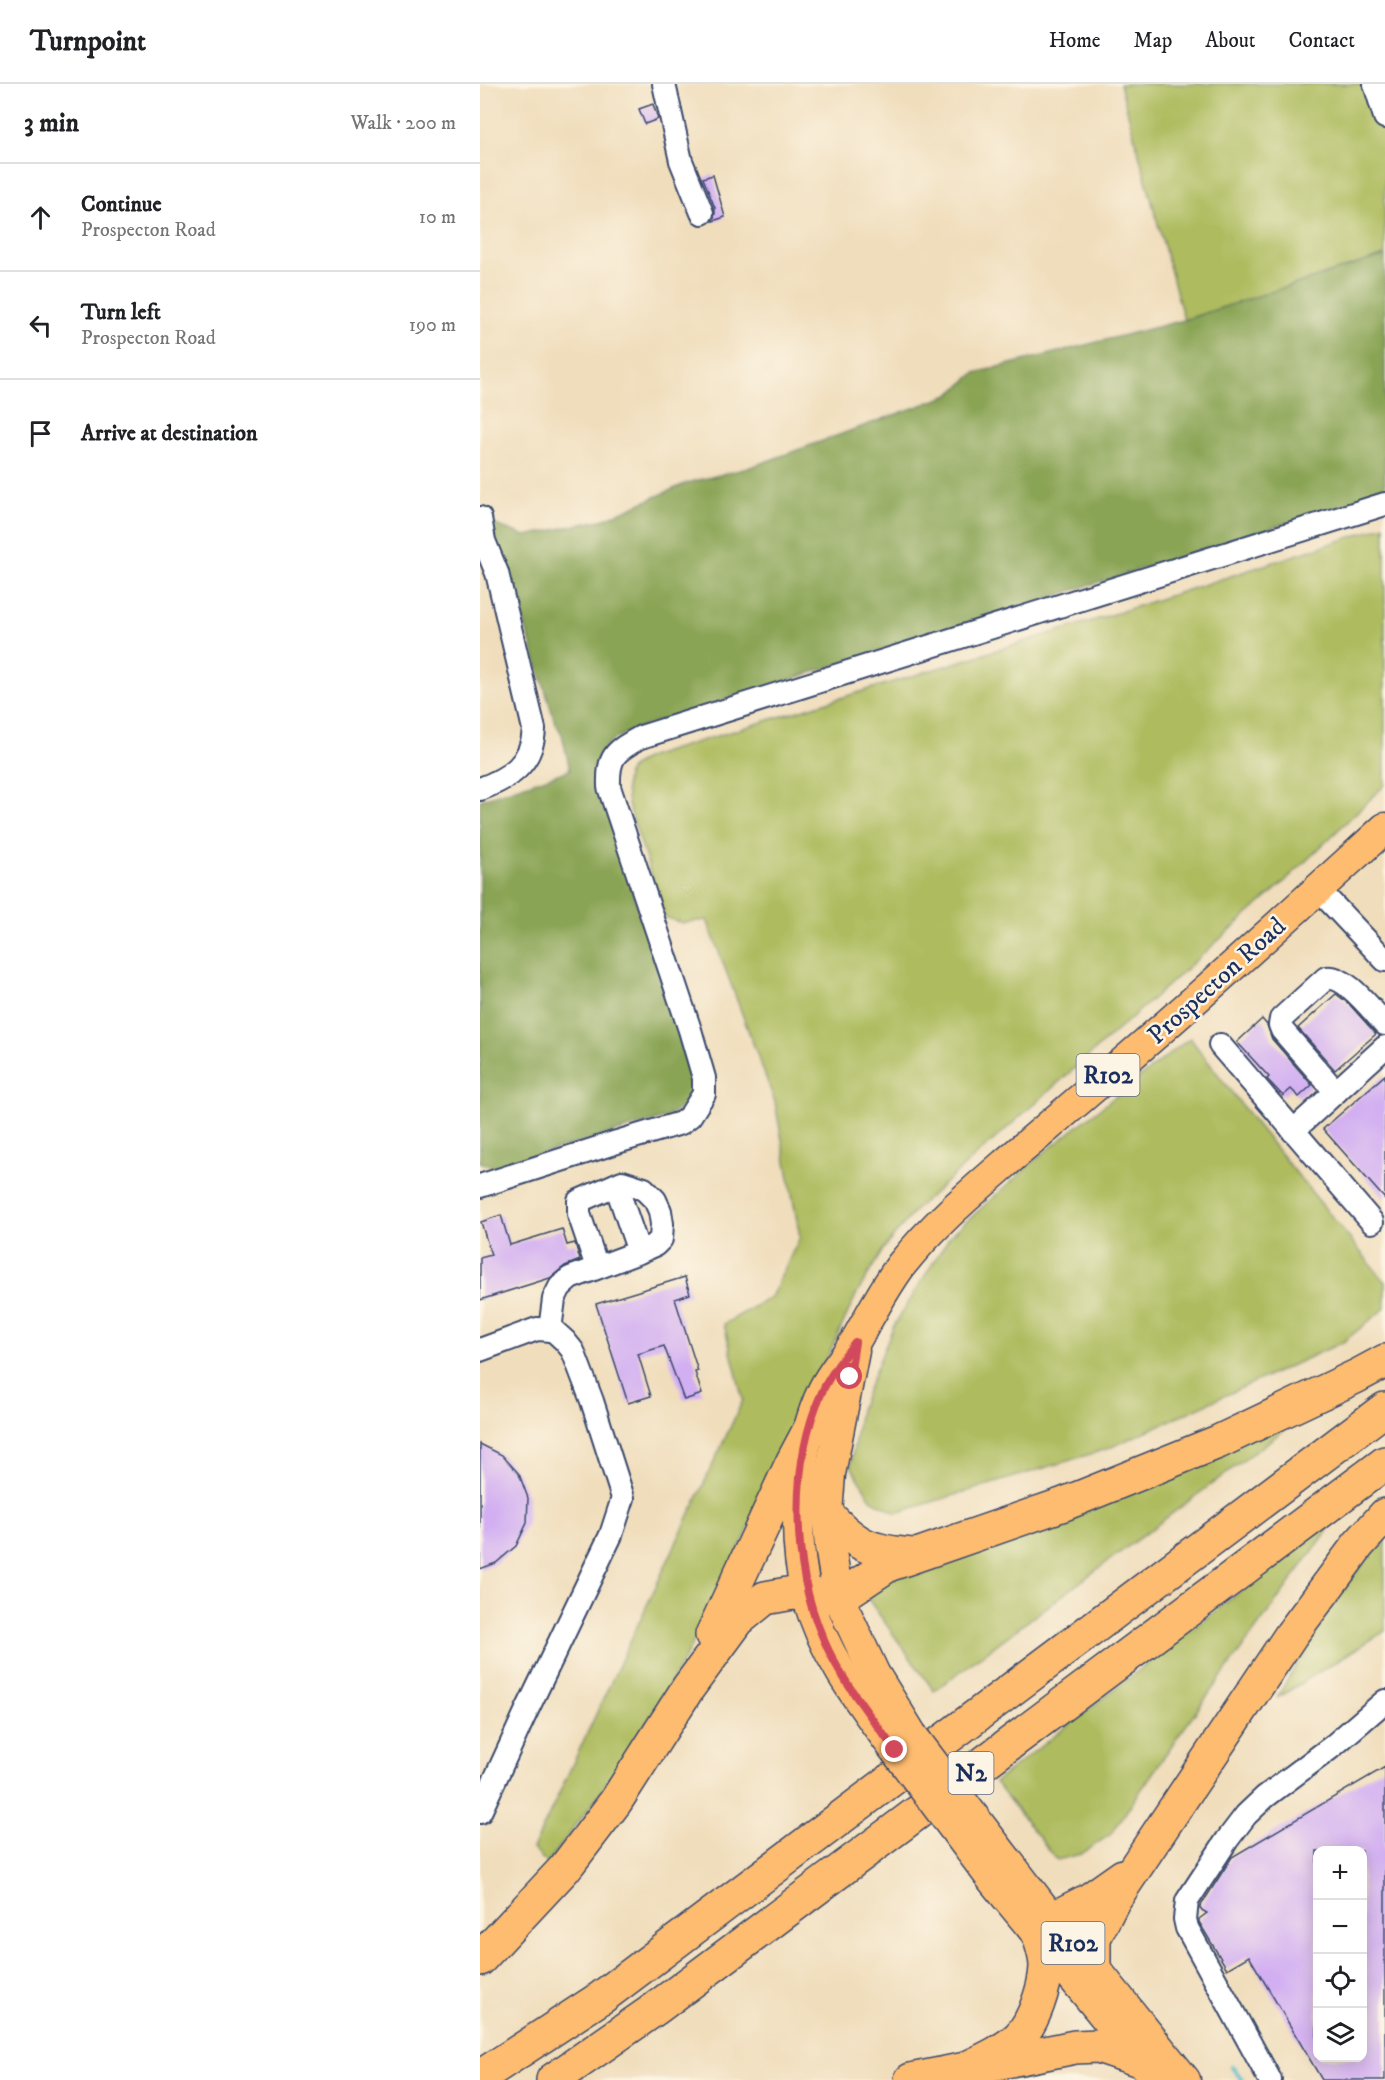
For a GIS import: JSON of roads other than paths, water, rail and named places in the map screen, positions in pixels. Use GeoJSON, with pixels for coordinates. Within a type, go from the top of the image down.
{"type":"FeatureCollection","features":[{"type":"Feature","properties":{"kind":"highway"},"geometry":{"type":"LineString","coordinates":[[480,1959],[565,1868],[616,1801],[688,1688],[738,1620],[751,1607],[765,1598],[778,1594],[822,1595],[852,1589],[874,1572],[912,1555],[1064,1504],[1218,1442],[1357,1376],[1385,1360]]}},
{"type":"Feature","properties":{"kind":"highway","name":"N2"},"geometry":{"type":"LineString","coordinates":[[480,2077],[602,1997],[1385,1409]]}},
{"type":"Feature","properties":{"kind":"highway"},"geometry":{"type":"LineString","coordinates":[[688,1688],[810,1429]]}},
{"type":"Feature","properties":{"kind":"highway","name":"N2"},"geometry":{"type":"LineString","coordinates":[[553,2080],[655,2009],[1385,1463]]}},
{"type":"Feature","properties":{"kind":"highway"},"geometry":{"type":"LineString","coordinates":[[828,1514],[842,1529],[869,1547],[882,1552],[912,1555]]}},
{"type":"Feature","properties":{"kind":"highway"},"geometry":{"type":"LineString","coordinates":[[1094,1967],[1094,1938],[1097,1929],[1136,1865],[1291,1635],[1358,1545],[1385,1515]]}},
{"type":"Feature","properties":{"kind":"highway"},"geometry":{"type":"LineString","coordinates":[[971,2066],[1001,2051],[1021,2035],[1036,2010],[1046,1968],[1046,1929],[1136,1865]]}},
{"type":"Feature","properties":{"kind":"highway"},"geometry":{"type":"LineString","coordinates":[[911,2080],[1059,2049],[1098,2046],[1149,2070]]}},
{"type":"Feature","properties":{"kind":"main road","name":"Prospecton Road"},"geometry":{"type":"LineString","coordinates":[[1149,2070],[1046,1929],[903,1742],[874,1673],[822,1595],[801,1552],[798,1516],[801,1477],[810,1429],[822,1392],[855,1342],[882,1292],[903,1263],[933,1229],[972,1192],[1188,1008],[1385,828]]}},
{"type":"Feature","properties":{"kind":"main road","name":"Prospecton Road"},"geometry":{"type":"LineString","coordinates":[[822,1595],[830,1546],[828,1514],[834,1445],[855,1342]]}},
{"type":"Feature","properties":{"kind":"main road","name":"Prospecton Road"},"geometry":{"type":"LineString","coordinates":[[1046,1929],[1094,1967],[1185,2080]]}},
{"type":"Feature","properties":{"kind":"lane"},"geometry":{"type":"LineString","coordinates":[[664,84],[681,161],[702,213]]}},
{"type":"Feature","properties":{"kind":"lane"},"geometry":{"type":"LineString","coordinates":[[1375,84],[1385,117]]}},
{"type":"Feature","properties":{"kind":"lane"},"geometry":{"type":"LineString","coordinates":[[480,1186],[681,1123],[690,1116],[704,1094],[704,1078],[690,1030],[609,787],[612,757],[618,752],[641,737],[1385,504]]}},
{"type":"Feature","properties":{"kind":"lane"},"geometry":{"type":"LineString","coordinates":[[480,518],[484,541],[497,573],[534,729],[533,744],[528,756],[520,765],[506,778],[480,789]]}},
{"type":"Feature","properties":{"kind":"lane"},"geometry":{"type":"LineString","coordinates":[[1318,889],[1385,960]]}},
{"type":"Feature","properties":{"kind":"lane"},"geometry":{"type":"LineString","coordinates":[[1336,1092],[1282,1030],[1281,1019],[1326,978],[1332,976],[1346,983],[1385,1024]]}},
{"type":"Feature","properties":{"kind":"lane"},"geometry":{"type":"LineString","coordinates":[[1220,1045],[1372,1222]]}},
{"type":"Feature","properties":{"kind":"lane"},"geometry":{"type":"LineString","coordinates":[[1293,1131],[1385,1047]]}},
{"type":"Feature","properties":{"kind":"lane"},"geometry":{"type":"LineString","coordinates":[[480,1172],[506,1177]]}},
{"type":"Feature","properties":{"kind":"lane"},"geometry":{"type":"LineString","coordinates":[[550,1330],[554,1299],[560,1287],[570,1278],[639,1252],[655,1245],[661,1239],[660,1211],[655,1200],[644,1189],[622,1182],[579,1201],[579,1214],[597,1267]]}},
{"type":"Feature","properties":{"kind":"lane"},"geometry":{"type":"LineString","coordinates":[[616,1185],[639,1252]]}},
{"type":"Feature","properties":{"kind":"lane"},"geometry":{"type":"LineString","coordinates":[[480,1350],[537,1329],[550,1330],[560,1335],[573,1351],[592,1401],[623,1498],[611,1535],[480,1812]]}},
{"type":"Feature","properties":{"kind":"lane"},"geometry":{"type":"LineString","coordinates":[[1270,2080],[1187,1928],[1185,1918],[1187,1901],[1246,1815],[1265,1797],[1333,1746],[1385,1701]]}},
{"type":"Feature","properties":{"kind":"waterway"},"geometry":{"type":"LineString","coordinates":[[1232,2067],[1243,2080]]}}]}
